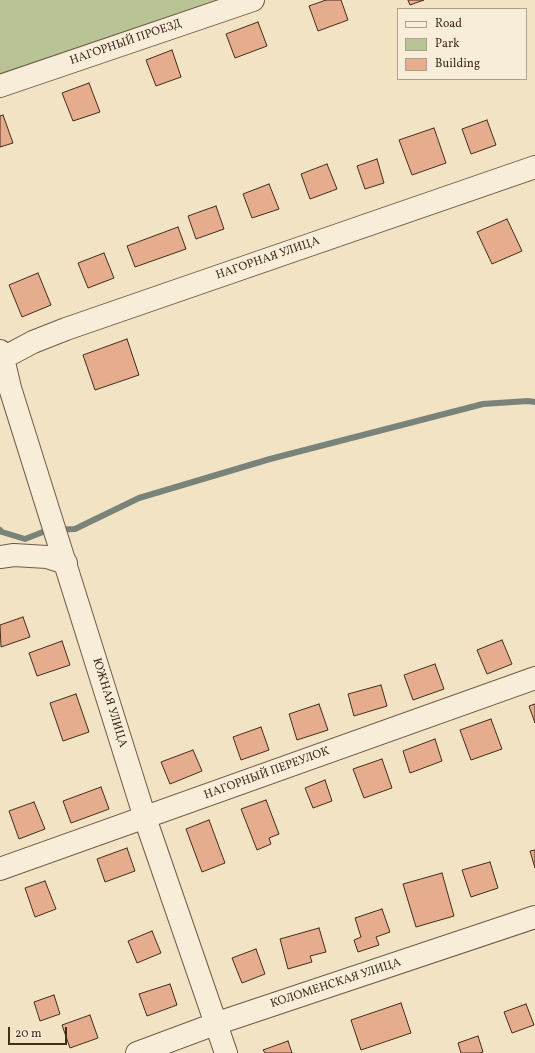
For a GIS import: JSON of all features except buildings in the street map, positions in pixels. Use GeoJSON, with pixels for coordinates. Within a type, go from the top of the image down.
{"type":"FeatureCollection","features":[{"type":"Feature","properties":{"kind":"street","name":"НАГОРНЫЙ ПРОЕЗД"},"geometry":{"type":"LineString","coordinates":[[0,86],[252,0]]}},
{"type":"Feature","properties":{"kind":"street","name":"НАГОРНАЯ УЛИЦА"},"geometry":{"type":"LineString","coordinates":[[2,354],[66,329],[535,167]]}},
{"type":"Feature","properties":{"kind":"street","name":"ЮЖНАЯ УЛИЦА"},"geometry":{"type":"LineString","coordinates":[[2,354],[5,389],[66,564],[145,818],[226,1053]]}},
{"type":"Feature","properties":{"kind":"street"},"geometry":{"type":"LineString","coordinates":[[0,557],[14,555],[47,557],[66,564]]}},
{"type":"Feature","properties":{"kind":"street","name":"НАГОРНЫЙ ПЕРЕУЛОК"},"geometry":{"type":"LineString","coordinates":[[0,869],[535,678]]}},
{"type":"Feature","properties":{"kind":"street","name":"КОЛОМЕНСКАЯ УЛИЦА"},"geometry":{"type":"LineString","coordinates":[[137,1053],[215,1024],[535,917]]}},
{"type":"Feature","properties":{"kind":"green space"},"geometry":{"type":"Polygon","coordinates":[[[0,0],[243,0],[0,77],[0,0]]]}},
{"type":"Feature","properties":{"kind":"waterway"},"geometry":{"type":"LineString","coordinates":[[0,530],[2,532],[25,539],[48,530],[75,529],[139,498],[270,459],[483,404],[528,401],[535,402]]}}]}
